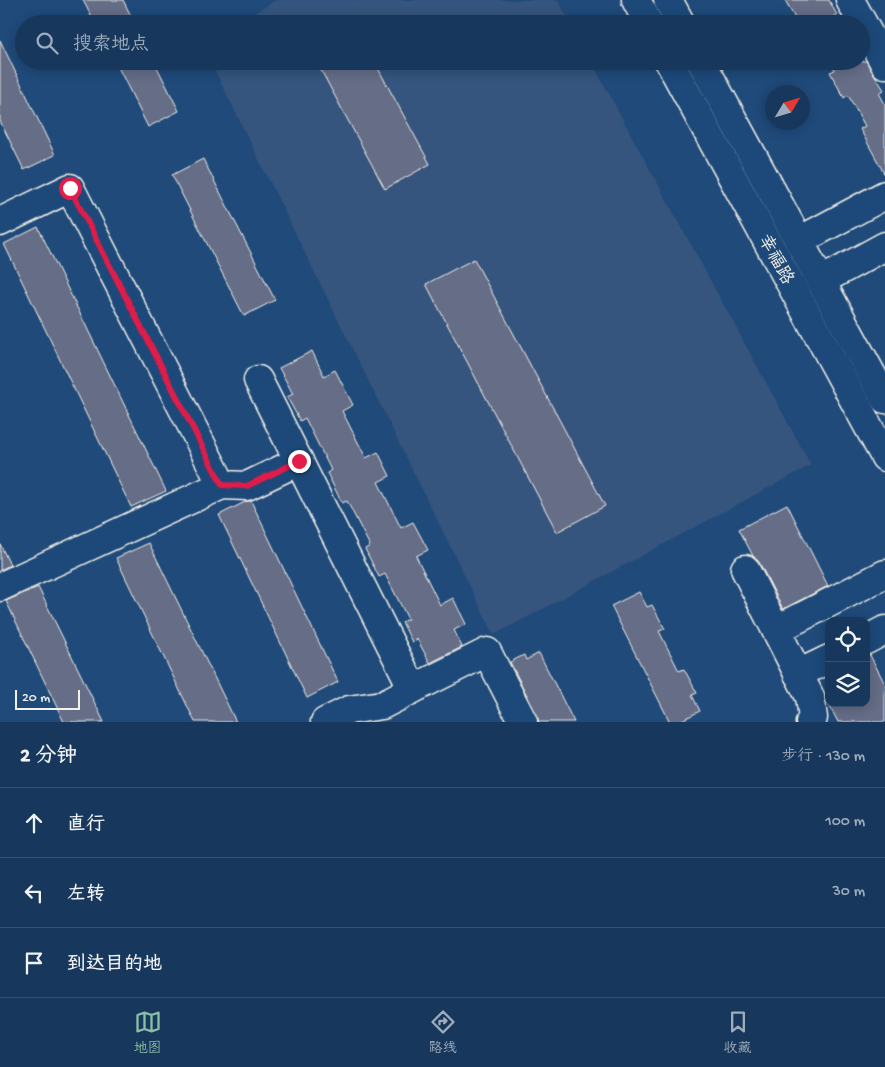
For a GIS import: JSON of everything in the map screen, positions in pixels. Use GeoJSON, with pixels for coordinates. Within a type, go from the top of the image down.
{"type":"FeatureCollection","features":[{"type":"Feature","properties":{"kind":"street"},"geometry":{"type":"LineString","coordinates":[[636,0],[644,15]]}},
{"type":"Feature","properties":{"kind":"street"},"geometry":{"type":"LineString","coordinates":[[668,0],[676,15]]}},
{"type":"Feature","properties":{"kind":"street"},"geometry":{"type":"LineString","coordinates":[[850,0],[858,15]]}},
{"type":"Feature","properties":{"kind":"street"},"geometry":{"type":"LineString","coordinates":[[870,37],[885,64]]}},
{"type":"Feature","properties":{"kind":"street","name":"幸福路"},"geometry":{"type":"LineString","coordinates":[[674,70],[885,457]]}},
{"type":"Feature","properties":{"kind":"street","name":"幸福路"},"geometry":{"type":"LineString","coordinates":[[706,70],[885,399]]}},
{"type":"Feature","properties":{"kind":"street"},"geometry":{"type":"LineString","coordinates":[[0,222],[70,188],[222,485]]}},
{"type":"Feature","properties":{"kind":"street"},"geometry":{"type":"LineString","coordinates":[[799,241],[885,195]]}},
{"type":"Feature","properties":{"kind":"street"},"geometry":{"type":"LineString","coordinates":[[820,281],[885,246]]}},
{"type":"Feature","properties":{"kind":"street"},"geometry":{"type":"LineString","coordinates":[[258,380],[413,689]]}},
{"type":"Feature","properties":{"kind":"street"},"geometry":{"type":"LineString","coordinates":[[0,587],[222,485],[247,486],[299,461]]}},
{"type":"Feature","properties":{"kind":"street"},"geometry":{"type":"LineString","coordinates":[[745,569],[810,697],[813,718],[810,722]]}},
{"type":"Feature","properties":{"kind":"street"},"geometry":{"type":"LineString","coordinates":[[776,630],[885,574]]}},
{"type":"Feature","properties":{"kind":"street"},"geometry":{"type":"LineString","coordinates":[[870,638],[885,630]]}},
{"type":"Feature","properties":{"kind":"street"},"geometry":{"type":"LineString","coordinates":[[336,720],[349,710],[382,705],[487,652],[523,722]]}},
{"type":"Feature","properties":{"kind":"street"},"geometry":{"type":"LineString","coordinates":[[798,674],[825,661]]}},
{"type":"Feature","properties":{"kind":"shaded area"},"geometry":{"type":"Polygon","coordinates":[[[276,0],[558,0],[566,15],[251,15],[276,0]]]}},
{"type":"Feature","properties":{"kind":"shaded area"},"geometry":{"type":"Polygon","coordinates":[[[214,70],[596,70],[811,465],[494,635],[214,70]]]}},
{"type":"Feature","properties":{"kind":"building"},"geometry":{"type":"Polygon","coordinates":[[[83,0],[123,0],[130,15],[90,15],[83,0]]]}},
{"type":"Feature","properties":{"kind":"building"},"geometry":{"type":"Polygon","coordinates":[[[785,0],[829,0],[837,15],[793,15],[785,0]]]}},
{"type":"Feature","properties":{"kind":"building"},"geometry":{"type":"Polygon","coordinates":[[[0,40],[55,155],[24,170],[0,121],[0,40]]]}},
{"type":"Feature","properties":{"kind":"building"},"geometry":{"type":"Polygon","coordinates":[[[870,67],[884,90],[879,93],[885,104],[885,175],[860,129],[865,126],[848,95],[844,98],[830,72],[835,70],[870,70],[870,67]]]}},
{"type":"Feature","properties":{"kind":"building"},"geometry":{"type":"Polygon","coordinates":[[[120,70],[158,70],[179,111],[148,127],[120,70]]]}},
{"type":"Feature","properties":{"kind":"building"},"geometry":{"type":"Polygon","coordinates":[[[321,70],[379,70],[430,164],[385,189],[321,70]]]}},
{"type":"Feature","properties":{"kind":"building"},"geometry":{"type":"Polygon","coordinates":[[[203,159],[275,300],[244,316],[172,175],[203,159]]]}},
{"type":"Feature","properties":{"kind":"building"},"geometry":{"type":"Polygon","coordinates":[[[38,227],[166,491],[131,507],[4,244],[38,227]]]}},
{"type":"Feature","properties":{"kind":"building"},"geometry":{"type":"Polygon","coordinates":[[[474,259],[605,506],[557,532],[426,284],[474,259]]]}},
{"type":"Feature","properties":{"kind":"building"},"geometry":{"type":"Polygon","coordinates":[[[312,351],[324,376],[335,370],[353,405],[342,411],[366,458],[378,452],[390,476],[378,482],[401,528],[413,522],[428,550],[416,556],[440,605],[453,598],[466,624],[454,630],[462,647],[430,663],[417,639],[412,642],[402,622],[408,619],[385,574],[379,577],[365,549],[370,546],[347,501],[342,503],[327,473],[331,470],[305,418],[300,421],[287,397],[293,394],[279,368],[312,351]]]}},
{"type":"Feature","properties":{"kind":"building"},"geometry":{"type":"Polygon","coordinates":[[[247,501],[251,501],[338,682],[307,698],[219,515],[247,501]]]}},
{"type":"Feature","properties":{"kind":"building"},"geometry":{"type":"Polygon","coordinates":[[[787,504],[828,586],[783,609],[759,562],[753,556],[739,529],[787,504]]]}},
{"type":"Feature","properties":{"kind":"building"},"geometry":{"type":"Polygon","coordinates":[[[149,543],[236,722],[195,722],[116,558],[149,543]]]}},
{"type":"Feature","properties":{"kind":"building"},"geometry":{"type":"Polygon","coordinates":[[[0,544],[10,565],[0,570],[0,544]]]}},
{"type":"Feature","properties":{"kind":"building"},"geometry":{"type":"Polygon","coordinates":[[[38,587],[104,722],[64,722],[6,601],[38,587]]]}},
{"type":"Feature","properties":{"kind":"building"},"geometry":{"type":"Polygon","coordinates":[[[639,592],[647,607],[652,605],[665,629],[659,631],[679,671],[684,669],[697,693],[692,695],[700,711],[678,722],[670,722],[611,606],[639,592]]]}},
{"type":"Feature","properties":{"kind":"building"},"geometry":{"type":"Polygon","coordinates":[[[539,653],[574,722],[539,722],[510,662],[524,655],[526,660],[539,653]]]}},
{"type":"Feature","properties":{"kind":"building"},"geometry":{"type":"Polygon","coordinates":[[[870,655],[885,684],[885,722],[838,722],[830,707],[870,707],[870,655]]]}},
{"type":"Feature","properties":{"kind":"route"},"geometry":{"type":"LineString","coordinates":[[70,188],[222,485],[247,486],[299,461]]}}]}
